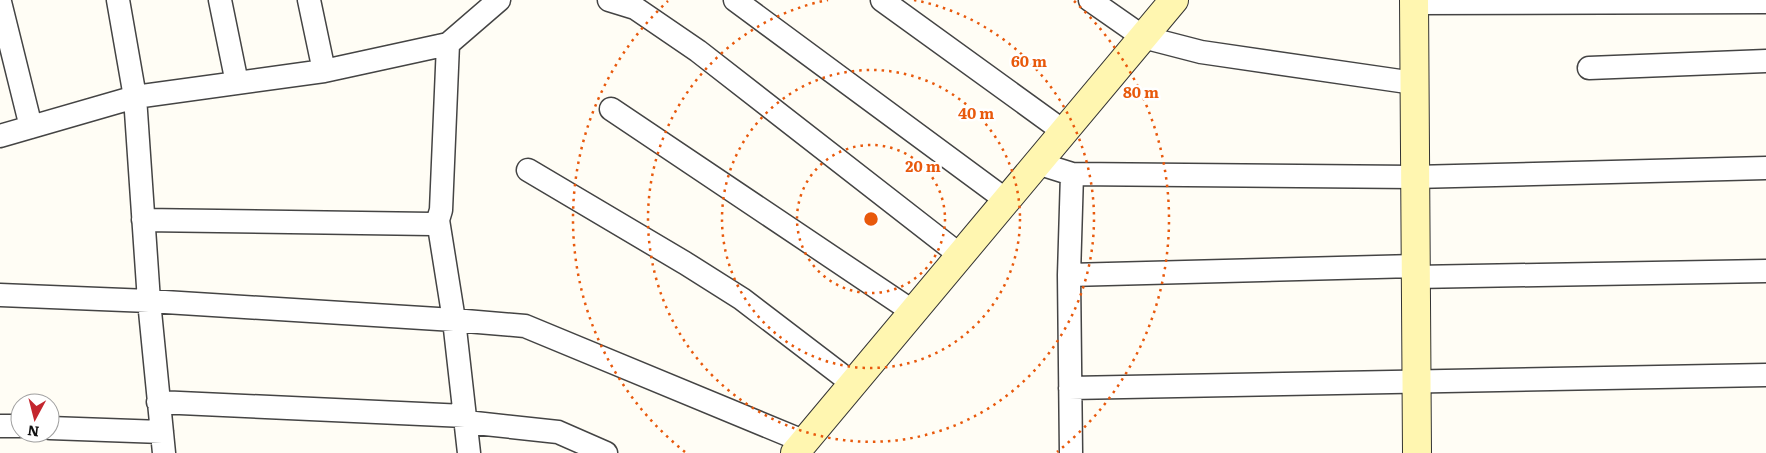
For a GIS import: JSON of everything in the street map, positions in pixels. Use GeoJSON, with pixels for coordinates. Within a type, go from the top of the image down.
{"type":"FeatureCollection","features":[{"type":"Feature","properties":{"kind":"street"},"geometry":{"type":"LineString","coordinates":[[60,429],[163,442],[149,301],[135,97],[118,0]]}},
{"type":"Feature","properties":{"kind":"street"},"geometry":{"type":"LineString","coordinates":[[220,0],[237,83]]}},
{"type":"Feature","properties":{"kind":"street"},"geometry":{"type":"LineString","coordinates":[[309,0],[324,71]]}},
{"type":"Feature","properties":{"kind":"street"},"geometry":{"type":"LineString","coordinates":[[0,136],[135,97],[324,71],[448,44],[499,0]]}},
{"type":"Feature","properties":{"kind":"street"},"geometry":{"type":"LineString","coordinates":[[609,0],[635,8],[698,51],[960,254]]}},
{"type":"Feature","properties":{"kind":"street"},"geometry":{"type":"LineString","coordinates":[[735,0],[1006,200]]}},
{"type":"Feature","properties":{"kind":"street"},"geometry":{"type":"LineString","coordinates":[[882,0],[1063,131]]}},
{"type":"Feature","properties":{"kind":"street"},"geometry":{"type":"LineString","coordinates":[[1090,0],[1143,37],[1200,52],[1414,83]]}},
{"type":"Feature","properties":{"kind":"street"},"geometry":{"type":"LineString","coordinates":[[0,295],[149,301],[525,326],[799,447],[1174,0]]}},
{"type":"Feature","properties":{"kind":"street"},"geometry":{"type":"LineString","coordinates":[[0,2],[31,127]]}},
{"type":"Feature","properties":{"kind":"street"},"geometry":{"type":"LineString","coordinates":[[1417,453],[1414,2],[1766,2]]}},
{"type":"Feature","properties":{"kind":"street"},"geometry":{"type":"LineString","coordinates":[[448,44],[441,210],[438,220],[454,320],[469,453]]}},
{"type":"Feature","properties":{"kind":"street"},"geometry":{"type":"LineString","coordinates":[[1589,68],[1766,60]]}},
{"type":"Feature","properties":{"kind":"street"},"geometry":{"type":"LineString","coordinates":[[611,109],[912,311]]}},
{"type":"Feature","properties":{"kind":"street"},"geometry":{"type":"LineString","coordinates":[[1037,163],[1072,174],[1414,177],[1766,168]]}},
{"type":"Feature","properties":{"kind":"street"},"geometry":{"type":"LineString","coordinates":[[528,170],[742,299],[852,383]]}},
{"type":"Feature","properties":{"kind":"street"},"geometry":{"type":"LineString","coordinates":[[1071,453],[1069,275],[1072,174]]}},
{"type":"Feature","properties":{"kind":"street"},"geometry":{"type":"LineString","coordinates":[[143,220],[432,224],[438,220]]}},
{"type":"Feature","properties":{"kind":"street"},"geometry":{"type":"LineString","coordinates":[[1069,275],[1766,271]]}},
{"type":"Feature","properties":{"kind":"street"},"geometry":{"type":"LineString","coordinates":[[1070,388],[1766,375]]}},
{"type":"Feature","properties":{"kind":"street"},"geometry":{"type":"LineString","coordinates":[[158,402],[465,419],[558,432],[606,453]]}}]}
